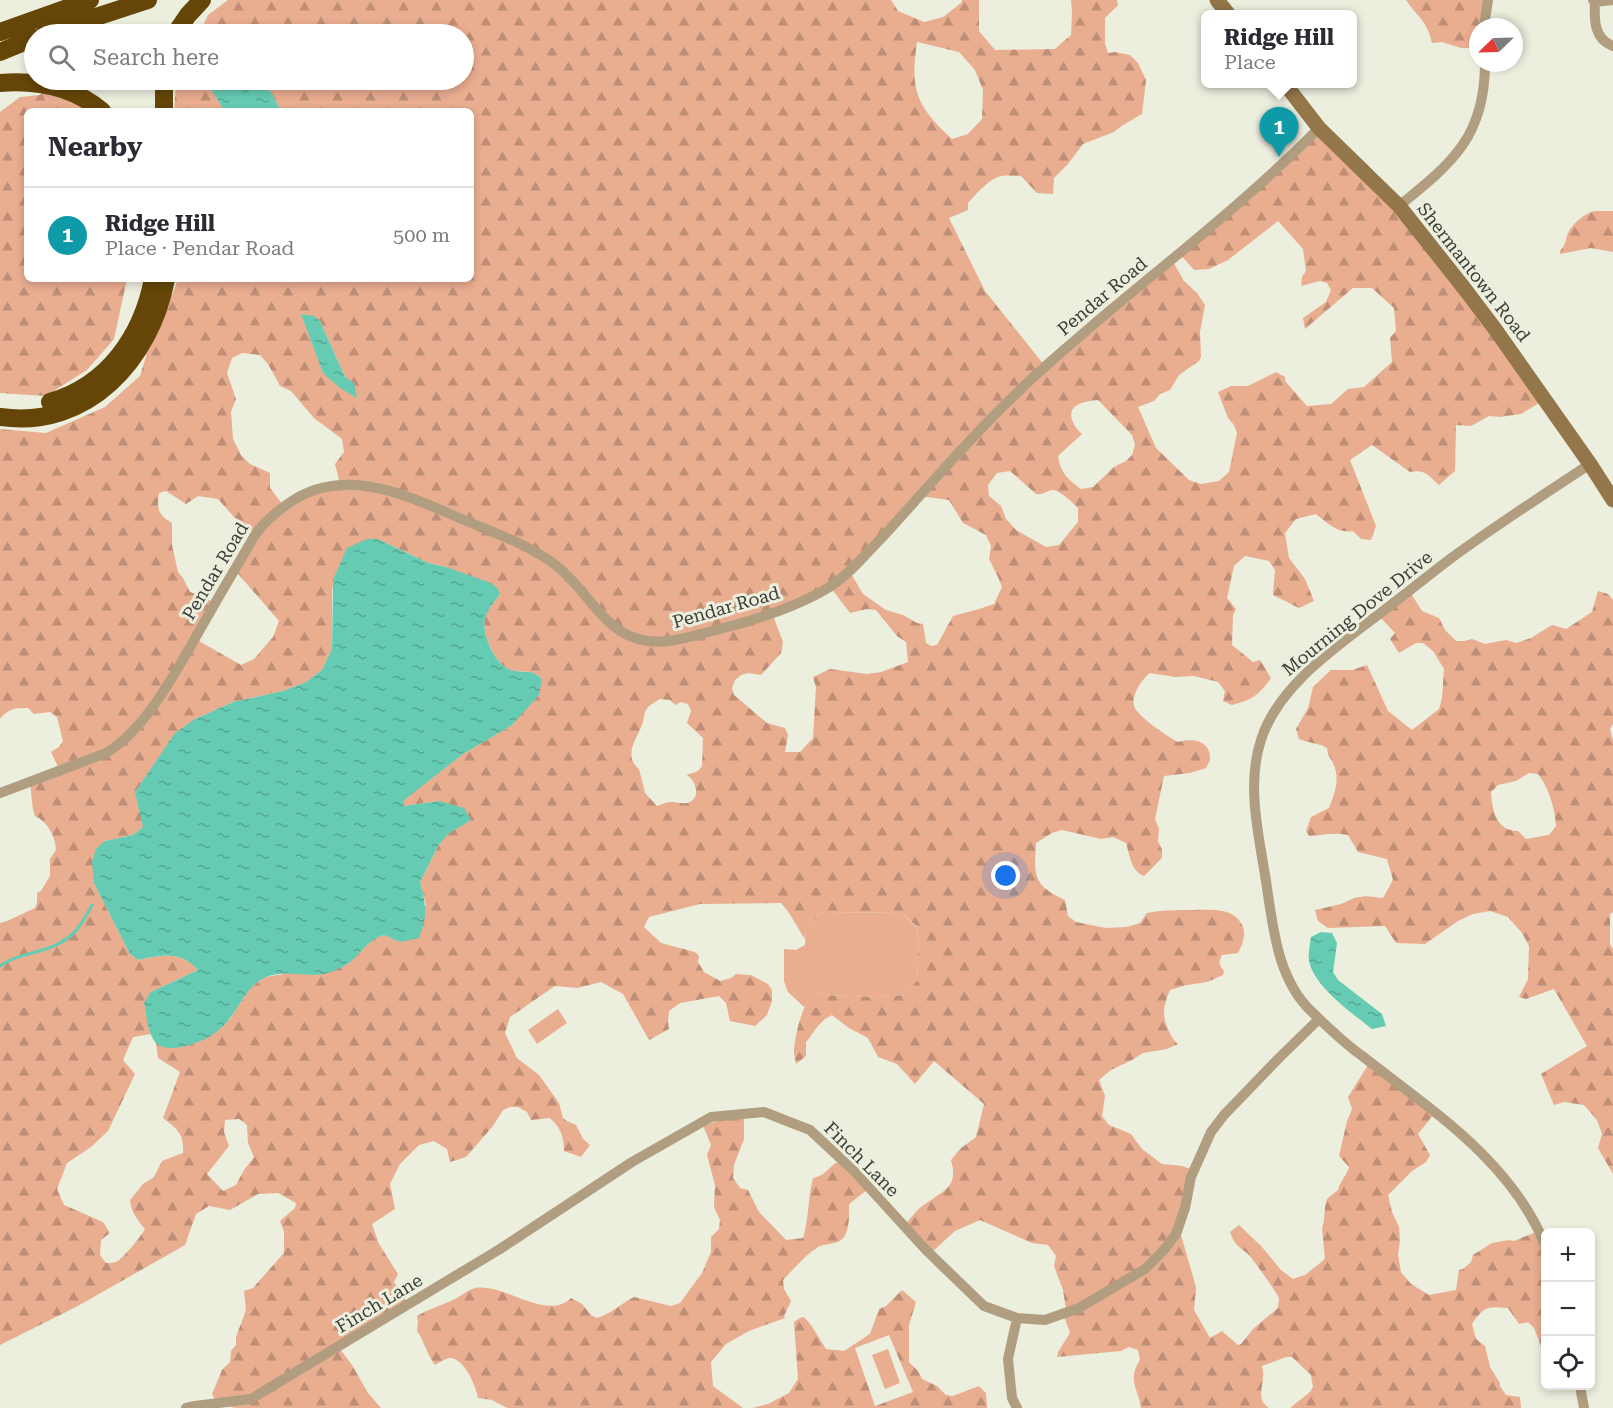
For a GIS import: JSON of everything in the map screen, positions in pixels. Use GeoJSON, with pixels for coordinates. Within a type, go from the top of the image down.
{"type":"FeatureCollection","features":[{"type":"Feature","properties":{"kind":"highway"},"geometry":{"type":"LineString","coordinates":[[0,32],[90,0]]}},
{"type":"Feature","properties":{"kind":"highway"},"geometry":{"type":"LineString","coordinates":[[75,24],[148,0]]}},
{"type":"Feature","properties":{"kind":"highway"},"geometry":{"type":"LineString","coordinates":[[182,24],[202,0]]}},
{"type":"Feature","properties":{"kind":"highway"},"geometry":{"type":"LineString","coordinates":[[0,52],[24,42]]}},
{"type":"Feature","properties":{"kind":"highway"},"geometry":{"type":"LineString","coordinates":[[0,83],[24,82]]}},
{"type":"Feature","properties":{"kind":"highway"},"geometry":{"type":"LineString","coordinates":[[65,90],[85,99],[98,108]]}},
{"type":"Feature","properties":{"kind":"highway"},"geometry":{"type":"LineString","coordinates":[[164,90],[164,108]]}},
{"type":"Feature","properties":{"kind":"highway"},"geometry":{"type":"LineString","coordinates":[[0,404],[20,406],[48,403],[71,395],[95,379],[114,361],[134,333],[144,313],[152,282]]}},
{"type":"Feature","properties":{"kind":"highway"},"geometry":{"type":"LineString","coordinates":[[0,417],[23,418],[59,412],[86,401],[106,388],[123,370],[145,340],[158,313],[165,282]]}},
{"type":"Feature","properties":{"kind":"street"},"geometry":{"type":"LineString","coordinates":[[1485,18],[1488,0]]}},
{"type":"Feature","properties":{"kind":"street"},"geometry":{"type":"LineString","coordinates":[[1613,0],[1594,1],[1596,29],[1604,42],[1613,46]]}},
{"type":"Feature","properties":{"kind":"street"},"geometry":{"type":"LineString","coordinates":[[1399,206],[1434,178],[1469,136],[1477,121],[1481,105],[1484,72]]}},
{"type":"Feature","properties":{"kind":"street","name":"Shermantown Road"},"geometry":{"type":"LineString","coordinates":[[1288,88],[1319,128],[1399,206],[1496,329],[1613,500]]}},
{"type":"Feature","properties":{"kind":"street","name":"Pendar Road"},"geometry":{"type":"LineString","coordinates":[[0,793],[106,753],[132,734],[171,679],[264,522],[301,495],[320,488],[341,484],[375,487],[439,509],[506,537],[534,551],[563,571],[610,623],[626,635],[641,640],[666,641],[734,626],[816,595],[853,569],[1021,388],[1233,208],[1319,128]]}},
{"type":"Feature","properties":{"kind":"street","name":"Mourning Dove Drive"},"geometry":{"type":"LineString","coordinates":[[1541,1238],[1525,1204],[1490,1161],[1444,1120],[1358,1053],[1310,1011],[1299,997],[1285,971],[1270,912],[1254,791],[1256,756],[1269,720],[1294,685],[1342,643],[1450,559],[1590,464]]}},
{"type":"Feature","properties":{"kind":"street","name":"Finch Lane"},"geometry":{"type":"LineString","coordinates":[[186,1408],[233,1405],[251,1399],[500,1249],[632,1162],[711,1117],[764,1112],[810,1130],[854,1171],[926,1250],[984,1306],[1017,1318],[1045,1320],[1079,1308],[1145,1269],[1164,1250],[1176,1234],[1185,1208],[1191,1177],[1211,1132],[1224,1115],[1319,1018]]}},
{"type":"Feature","properties":{"kind":"street"},"geometry":{"type":"LineString","coordinates":[[1017,1318],[1008,1359],[1012,1398],[1017,1408]]}},
{"type":"Feature","properties":{"kind":"street"},"geometry":{"type":"LineString","coordinates":[[1581,1390],[1584,1408]]}},
{"type":"Feature","properties":{"kind":"green space"},"geometry":{"type":"Polygon","coordinates":[[[228,0],[891,0],[898,11],[924,22],[943,17],[962,0],[979,0],[979,31],[995,50],[1055,49],[1071,35],[1071,0],[1117,0],[1118,5],[1105,18],[1105,44],[1108,53],[1130,55],[1138,63],[1146,80],[1142,114],[1114,132],[1083,144],[1054,178],[1053,194],[1037,193],[1021,176],[1001,176],[979,191],[968,203],[968,210],[949,218],[985,291],[1045,366],[1172,260],[1184,281],[1197,293],[1205,305],[1200,332],[1201,357],[1199,361],[1179,375],[1170,390],[1160,394],[1154,401],[1138,407],[1156,448],[1189,480],[1201,484],[1219,481],[1229,472],[1237,433],[1228,418],[1218,392],[1231,386],[1248,386],[1276,372],[1285,377],[1285,381],[1307,406],[1331,404],[1348,389],[1364,387],[1392,362],[1390,338],[1396,331],[1394,308],[1372,288],[1353,288],[1305,329],[1303,318],[1326,302],[1331,290],[1327,283],[1320,281],[1301,286],[1302,277],[1306,271],[1303,249],[1278,221],[1228,260],[1209,269],[1194,270],[1179,253],[1324,126],[1368,165],[1544,400],[1521,414],[1489,416],[1471,426],[1456,425],[1455,471],[1439,485],[1423,472],[1410,472],[1372,445],[1350,460],[1376,526],[1371,540],[1361,539],[1353,531],[1342,531],[1316,514],[1296,519],[1285,533],[1289,558],[1305,579],[1314,601],[1299,608],[1273,595],[1275,570],[1269,561],[1245,556],[1234,566],[1227,598],[1236,609],[1233,615],[1232,645],[1253,662],[1260,660],[1271,678],[1259,693],[1232,705],[1223,701],[1225,691],[1218,682],[1194,676],[1175,677],[1150,673],[1136,692],[1133,702],[1136,710],[1153,726],[1178,742],[1191,740],[1203,743],[1210,753],[1210,760],[1206,768],[1190,773],[1164,776],[1155,819],[1159,829],[1158,841],[1162,850],[1162,858],[1144,876],[1136,871],[1126,843],[1113,837],[1101,839],[1062,830],[1036,843],[1035,864],[1041,884],[1054,895],[1065,900],[1068,916],[1076,922],[1106,928],[1127,927],[1140,923],[1147,913],[1170,910],[1207,910],[1228,913],[1234,916],[1243,927],[1243,940],[1238,953],[1221,957],[1223,975],[1207,982],[1170,990],[1165,1004],[1164,1017],[1170,1034],[1178,1044],[1167,1049],[1143,1053],[1111,1070],[1099,1080],[1105,1096],[1102,1116],[1109,1125],[1131,1134],[1142,1149],[1162,1164],[1182,1166],[1196,1171],[1181,1235],[1196,1287],[1194,1310],[1210,1338],[1222,1331],[1238,1345],[1241,1344],[1254,1328],[1278,1308],[1279,1298],[1274,1290],[1248,1254],[1237,1245],[1230,1232],[1239,1225],[1262,1247],[1281,1270],[1293,1279],[1305,1275],[1325,1259],[1322,1229],[1327,1199],[1338,1190],[1349,1167],[1339,1156],[1352,1109],[1348,1097],[1368,1065],[1434,1114],[1418,1134],[1430,1155],[1426,1162],[1412,1171],[1388,1195],[1399,1227],[1398,1255],[1401,1272],[1411,1284],[1429,1295],[1456,1290],[1459,1270],[1471,1262],[1473,1255],[1492,1243],[1514,1241],[1536,1232],[1541,1242],[1541,1346],[1534,1328],[1528,1322],[1519,1324],[1508,1308],[1487,1308],[1472,1324],[1476,1339],[1485,1346],[1490,1367],[1500,1386],[1506,1395],[1520,1397],[1521,1408],[1290,1408],[1313,1387],[1311,1375],[1292,1357],[1286,1357],[1262,1366],[1261,1398],[1269,1408],[1141,1408],[1134,1384],[1134,1373],[1140,1360],[1138,1350],[1129,1347],[1121,1351],[1057,1357],[1070,1333],[1063,1313],[1066,1309],[1063,1290],[1054,1266],[1056,1256],[1048,1245],[1032,1243],[980,1220],[955,1231],[932,1252],[905,1225],[919,1209],[950,1184],[953,1177],[951,1160],[960,1149],[976,1137],[984,1104],[934,1061],[915,1084],[897,1064],[878,1057],[868,1038],[849,1028],[832,1015],[820,1023],[806,1042],[806,1056],[796,1064],[794,1050],[798,1027],[803,1010],[815,993],[880,997],[903,995],[917,981],[919,942],[916,926],[902,913],[826,912],[821,913],[806,928],[805,939],[781,903],[700,904],[649,917],[644,927],[661,943],[695,952],[699,956],[698,962],[704,972],[720,981],[736,974],[751,975],[768,984],[772,990],[772,1001],[767,1015],[755,1026],[730,1021],[726,1003],[719,996],[680,1003],[669,1011],[669,1029],[649,1040],[623,994],[601,982],[578,988],[555,986],[510,1017],[505,1033],[517,1058],[539,1075],[559,1103],[563,1118],[576,1125],[583,1139],[590,1145],[581,1157],[564,1151],[561,1132],[550,1118],[531,1120],[527,1112],[518,1107],[510,1107],[503,1110],[493,1126],[466,1157],[450,1162],[447,1149],[434,1141],[419,1145],[400,1164],[390,1184],[395,1209],[372,1224],[379,1244],[398,1274],[394,1282],[406,1301],[337,1345],[368,1393],[381,1408],[234,1408],[216,1401],[212,1394],[222,1370],[230,1362],[231,1351],[236,1345],[236,1337],[246,1310],[244,1291],[253,1288],[284,1253],[284,1232],[280,1221],[295,1208],[296,1203],[278,1193],[258,1194],[230,1210],[209,1206],[196,1214],[185,1245],[76,1307],[0,1345],[0,923],[35,908],[37,893],[41,891],[50,876],[50,859],[56,850],[55,845],[47,826],[35,816],[30,783],[59,769],[51,752],[63,741],[57,717],[50,712],[34,714],[28,708],[16,709],[9,711],[0,719],[0,429],[46,433],[105,407],[140,376],[154,330],[177,282],[474,282],[474,108],[279,108],[268,90],[474,90],[474,24],[204,24],[208,15],[228,0]],[[917,42],[914,73],[918,96],[923,106],[930,117],[952,139],[968,134],[982,119],[983,90],[975,70],[959,52],[917,42]],[[302,314],[323,373],[345,377],[320,321],[302,314]],[[242,353],[232,358],[227,373],[236,399],[231,412],[233,439],[241,455],[250,464],[270,473],[270,488],[283,505],[340,484],[335,464],[344,452],[342,439],[314,418],[291,391],[280,386],[268,364],[260,355],[242,353]],[[1098,400],[1074,407],[1071,416],[1074,425],[1082,434],[1058,456],[1065,475],[1081,489],[1093,487],[1114,467],[1132,455],[1135,445],[1132,435],[1098,400]],[[1010,471],[997,473],[988,485],[989,496],[1001,506],[1006,519],[1016,530],[1046,547],[1059,545],[1078,522],[1078,508],[1055,490],[1036,494],[1010,471]],[[166,491],[159,493],[159,511],[172,523],[172,545],[178,572],[190,592],[214,603],[192,637],[241,665],[254,659],[273,637],[279,621],[234,569],[253,531],[234,517],[218,499],[198,496],[186,504],[166,491]],[[920,496],[850,572],[863,594],[886,610],[923,624],[926,643],[931,646],[937,645],[953,616],[994,604],[1002,587],[989,559],[991,546],[986,535],[963,523],[949,500],[920,496]],[[378,539],[332,588],[332,649],[322,670],[306,682],[283,691],[233,702],[195,719],[143,827],[133,835],[105,841],[94,883],[130,954],[138,960],[162,956],[177,957],[184,959],[198,970],[151,992],[229,1020],[250,988],[265,977],[290,973],[317,975],[348,964],[374,938],[384,935],[391,938],[426,905],[420,882],[438,846],[448,833],[439,801],[404,806],[402,801],[463,754],[512,725],[542,679],[534,674],[505,667],[490,648],[485,632],[485,618],[500,594],[446,567],[428,563],[378,539]],[[831,588],[772,613],[783,642],[781,653],[761,675],[748,673],[741,675],[735,680],[732,688],[734,695],[767,723],[785,728],[788,735],[785,752],[800,752],[813,738],[816,687],[813,677],[830,669],[867,674],[881,672],[908,662],[906,642],[897,636],[876,610],[867,609],[850,613],[831,588]],[[660,699],[648,707],[631,753],[634,764],[639,769],[645,793],[657,806],[670,802],[692,801],[696,790],[693,781],[687,775],[698,771],[702,766],[703,738],[687,723],[691,711],[688,704],[681,702],[675,705],[670,700],[660,699]],[[151,1034],[133,1037],[123,1060],[135,1074],[108,1131],[91,1147],[67,1163],[57,1189],[64,1205],[103,1222],[110,1233],[101,1240],[100,1255],[106,1263],[119,1260],[145,1229],[133,1212],[130,1200],[143,1184],[154,1177],[162,1161],[183,1153],[179,1132],[163,1118],[180,1072],[158,1058],[156,1043],[151,1034]],[[239,1119],[225,1120],[224,1132],[229,1146],[207,1174],[223,1191],[236,1185],[254,1157],[248,1143],[247,1125],[239,1119]]]}},
{"type":"Feature","properties":{"kind":"green space"},"geometry":{"type":"Polygon","coordinates":[[[1406,0],[1487,0],[1485,18],[1469,18],[1469,48],[1442,42],[1432,43],[1424,24],[1406,0]]]}},
{"type":"Feature","properties":{"kind":"green space"},"geometry":{"type":"Polygon","coordinates":[[[176,90],[212,90],[223,108],[174,108],[176,90]]]}},
{"type":"Feature","properties":{"kind":"green space"},"geometry":{"type":"Polygon","coordinates":[[[42,93],[80,103],[84,108],[24,108],[24,282],[126,282],[114,339],[87,370],[46,396],[0,393],[0,112],[20,97],[42,93]]]}},
{"type":"Feature","properties":{"kind":"green space"},"geometry":{"type":"Polygon","coordinates":[[[1594,211],[1613,211],[1613,252],[1591,248],[1560,254],[1573,226],[1594,211]]]}},
{"type":"Feature","properties":{"kind":"green space"},"geometry":{"type":"Polygon","coordinates":[[[1598,591],[1608,594],[1613,600],[1613,724],[1610,729],[1613,740],[1613,912],[1610,914],[1610,944],[1613,949],[1613,1174],[1598,1148],[1602,1134],[1597,1120],[1584,1105],[1564,1102],[1554,1105],[1541,1074],[1587,1046],[1554,989],[1526,999],[1519,997],[1528,979],[1529,946],[1522,933],[1508,917],[1490,911],[1473,914],[1458,921],[1425,944],[1396,943],[1385,926],[1328,928],[1318,921],[1315,910],[1341,904],[1354,898],[1366,896],[1383,898],[1393,880],[1387,859],[1358,852],[1348,835],[1309,836],[1306,831],[1311,817],[1329,808],[1337,779],[1327,748],[1299,739],[1296,729],[1308,708],[1313,687],[1331,670],[1352,670],[1367,665],[1388,711],[1412,730],[1439,709],[1444,669],[1433,651],[1423,643],[1416,643],[1399,653],[1390,639],[1395,633],[1379,616],[1410,592],[1422,611],[1439,618],[1445,630],[1456,641],[1472,639],[1485,644],[1506,640],[1516,643],[1531,638],[1552,625],[1566,629],[1592,612],[1598,591]],[[1529,773],[1516,781],[1498,785],[1491,792],[1494,812],[1500,823],[1511,830],[1518,831],[1526,839],[1549,835],[1556,826],[1551,799],[1538,774],[1529,773]]]}},
{"type":"Feature","properties":{"kind":"green space"},"geometry":{"type":"Polygon","coordinates":[[[821,913],[902,913],[916,927],[919,942],[917,981],[903,995],[880,997],[815,993],[804,1007],[788,992],[784,981],[784,949],[796,950],[805,945],[806,928],[821,913]]]}},
{"type":"Feature","properties":{"kind":"green space"},"geometry":{"type":"Polygon","coordinates":[[[558,1009],[567,1023],[537,1044],[528,1030],[558,1009]]]}},
{"type":"Feature","properties":{"kind":"green space"},"geometry":{"type":"Polygon","coordinates":[[[744,1116],[744,1139],[734,1165],[733,1178],[740,1188],[748,1190],[759,1212],[786,1240],[803,1238],[813,1178],[821,1175],[835,1163],[839,1161],[867,1190],[849,1204],[848,1225],[842,1240],[813,1250],[783,1280],[784,1289],[791,1301],[785,1318],[749,1331],[726,1344],[711,1362],[713,1386],[743,1408],[507,1408],[492,1400],[478,1398],[468,1373],[460,1362],[447,1358],[435,1365],[417,1331],[417,1316],[475,1288],[487,1288],[550,1306],[561,1304],[571,1298],[582,1304],[591,1315],[597,1318],[634,1297],[671,1306],[680,1303],[702,1273],[711,1252],[711,1237],[719,1229],[720,1220],[714,1207],[715,1185],[707,1155],[711,1145],[703,1125],[744,1116]]]}},
{"type":"Feature","properties":{"kind":"green space"},"geometry":{"type":"Polygon","coordinates":[[[902,1290],[916,1302],[909,1325],[909,1362],[922,1379],[937,1386],[946,1395],[953,1396],[979,1386],[986,1393],[987,1408],[752,1408],[768,1404],[789,1393],[798,1379],[794,1322],[804,1317],[826,1349],[844,1351],[870,1334],[879,1309],[886,1306],[902,1290]],[[889,1335],[855,1348],[875,1406],[913,1392],[889,1335]]]}},
{"type":"Feature","properties":{"kind":"green space"},"geometry":{"type":"Polygon","coordinates":[[[888,1349],[900,1383],[885,1389],[872,1355],[888,1349]]]}},
{"type":"Feature","properties":{"kind":"water"},"geometry":{"type":"Polygon","coordinates":[[[212,90],[268,90],[279,108],[223,108],[212,90]]]}},
{"type":"Feature","properties":{"kind":"water"},"geometry":{"type":"Polygon","coordinates":[[[301,314],[314,316],[320,321],[345,377],[354,383],[357,398],[340,388],[323,373],[301,314]]]}},
{"type":"Feature","properties":{"kind":"water"},"geometry":{"type":"Polygon","coordinates":[[[367,539],[378,539],[428,563],[491,583],[497,588],[500,594],[490,608],[484,624],[490,648],[505,667],[534,674],[542,679],[539,695],[512,725],[463,754],[403,801],[404,806],[439,801],[464,808],[471,820],[448,834],[438,846],[420,882],[425,910],[419,938],[400,942],[384,935],[369,943],[349,963],[330,972],[320,975],[280,974],[264,978],[253,986],[233,1014],[212,1035],[176,1048],[161,1046],[156,1043],[151,1034],[144,1003],[151,992],[198,970],[184,959],[177,957],[162,956],[138,960],[130,954],[94,883],[92,862],[96,849],[105,841],[133,835],[143,827],[135,792],[175,733],[195,719],[233,702],[283,691],[306,682],[322,670],[332,649],[333,580],[347,548],[367,539]]]}},
{"type":"Feature","properties":{"kind":"water"},"geometry":{"type":"Polygon","coordinates":[[[1321,932],[1332,933],[1337,943],[1333,972],[1338,980],[1382,1014],[1386,1026],[1372,1029],[1334,998],[1317,979],[1309,960],[1309,951],[1311,937],[1321,932]]]}},
{"type":"Feature","properties":{"kind":"waterway"},"geometry":{"type":"LineString","coordinates":[[0,966],[64,941],[82,923],[92,905]]}},
{"type":"Feature","properties":{"kind":"place","name":"Ridge Hill"},"geometry":{"type":"Point","coordinates":[1279,157]}}]}
